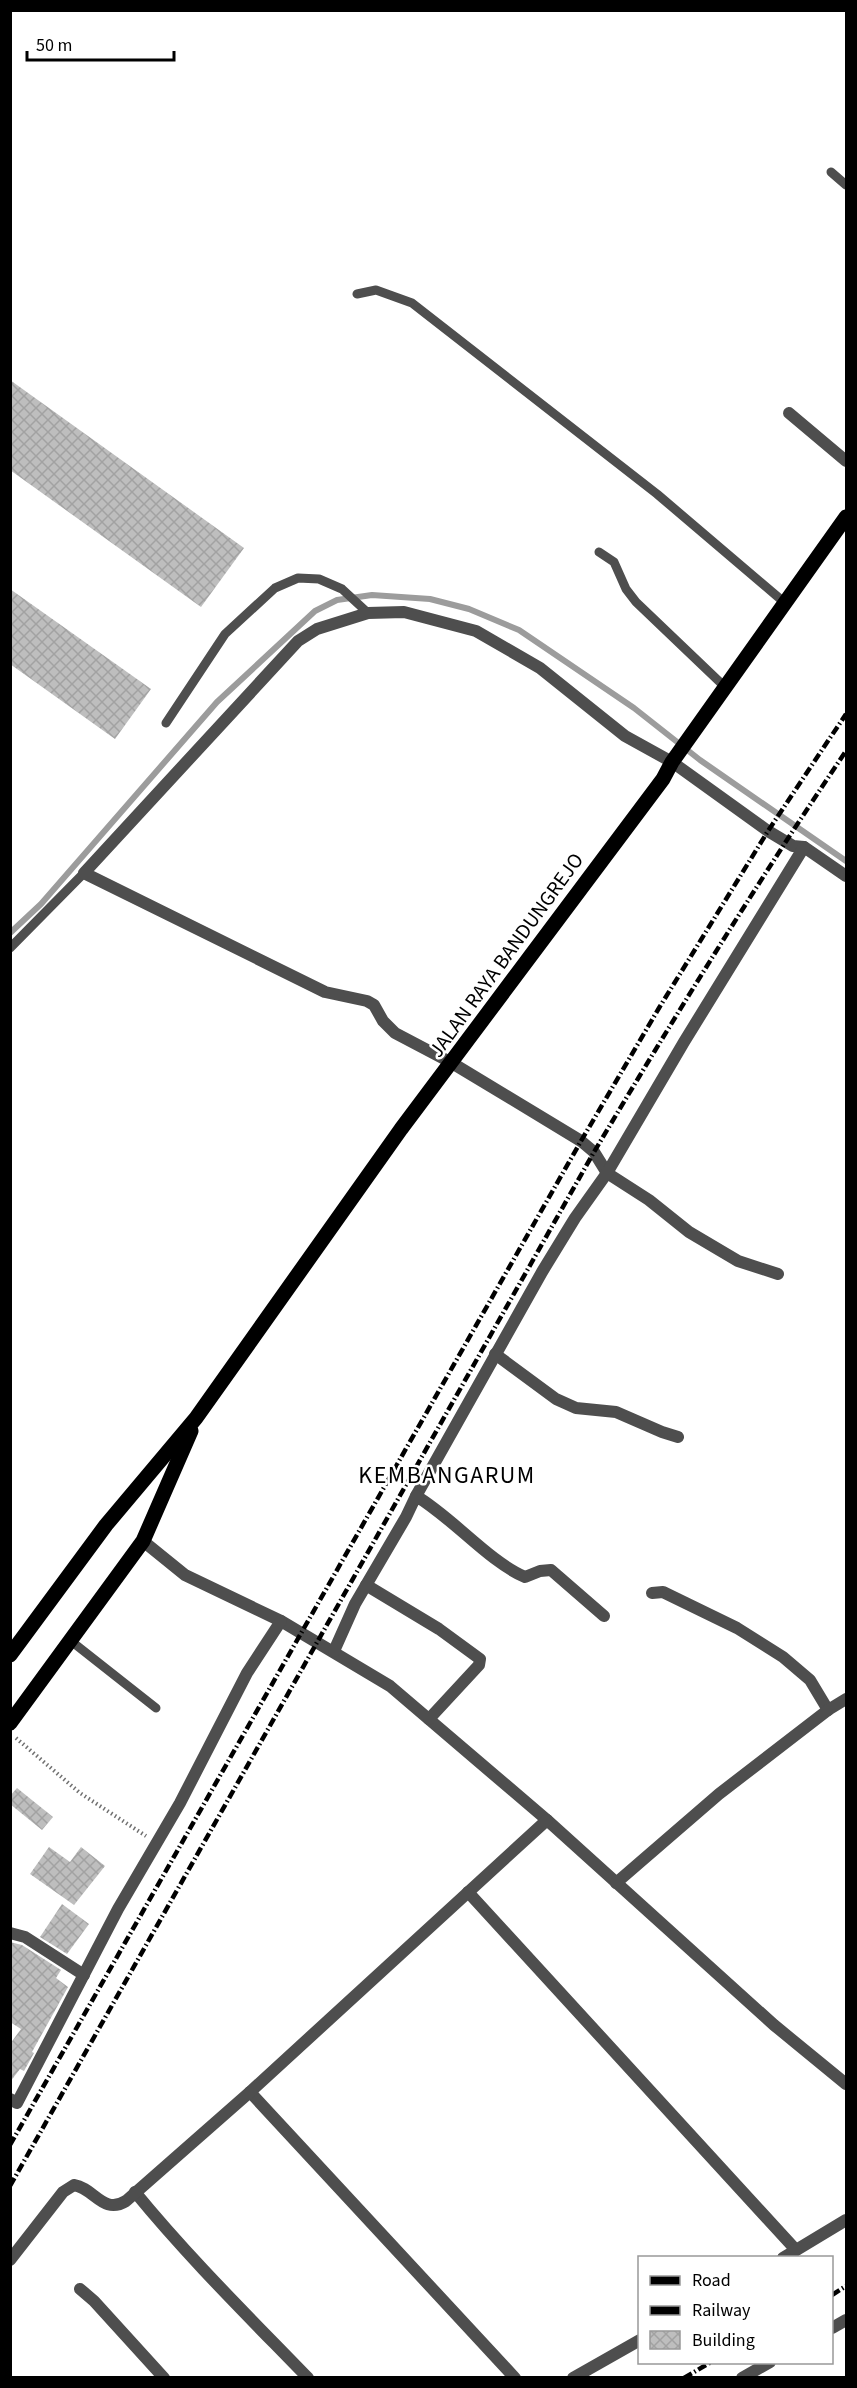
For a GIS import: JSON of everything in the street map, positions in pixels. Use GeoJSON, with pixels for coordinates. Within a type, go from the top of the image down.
{"type":"FeatureCollection","features":[{"type":"Feature","properties":{"kind":"main road","name":"JALAN RAYA BANDUNGREJO"},"geometry":{"type":"LineString","coordinates":[[10,1655],[106,1524],[196,1418],[401,1129],[453,1063],[663,779],[674,759],[846,516]]}},
{"type":"Feature","properties":{"kind":"main road","name":"JALAN RAYA BANDUNGREJO"},"geometry":{"type":"LineString","coordinates":[[10,1723],[15,1705],[71,1641],[143,1541],[196,1418]]}},
{"type":"Feature","properties":{"kind":"street"},"geometry":{"type":"LineString","coordinates":[[789,413],[846,461]]}},
{"type":"Feature","properties":{"kind":"street"},"geometry":{"type":"LineString","coordinates":[[778,1274],[738,1260],[705,1243],[649,1200],[607,1173],[594,1152],[581,1141],[453,1063],[395,1033],[383,1022],[374,1005],[367,1001],[325,992],[84,873],[298,640],[317,629],[365,610],[404,612],[476,631],[540,668],[625,735],[674,759],[768,831],[793,846],[804,847],[846,876]]}},
{"type":"Feature","properties":{"kind":"street"},"geometry":{"type":"LineString","coordinates":[[334,1651],[355,1604],[406,1517],[495,1354],[575,1218],[607,1173],[684,1042],[804,847]]}},
{"type":"Feature","properties":{"kind":"street"},"geometry":{"type":"LineString","coordinates":[[495,1354],[556,1399],[576,1408],[616,1412],[678,1437]]}},
{"type":"Feature","properties":{"kind":"street"},"geometry":{"type":"LineString","coordinates":[[416,1496],[434,1507],[518,1574],[525,1577],[540,1571],[551,1570],[604,1616]]}},
{"type":"Feature","properties":{"kind":"street"},"geometry":{"type":"LineString","coordinates":[[143,1541],[185,1575],[281,1621],[390,1686],[547,1820],[774,2025],[846,2084]]}},
{"type":"Feature","properties":{"kind":"street"},"geometry":{"type":"LineString","coordinates":[[366,1585],[439,1629],[480,1659],[479,1665],[429,1719]]}},
{"type":"Feature","properties":{"kind":"street"},"geometry":{"type":"LineString","coordinates":[[652,1593],[663,1592],[762,1642],[810,1680],[828,1710]]}},
{"type":"Feature","properties":{"kind":"street"},"geometry":{"type":"LineString","coordinates":[[10,2099],[17,2103],[118,1909],[180,1803],[247,1673],[281,1621]]}},
{"type":"Feature","properties":{"kind":"street"},"geometry":{"type":"LineString","coordinates":[[616,1883],[719,1794],[828,1710],[846,1699]]}},
{"type":"Feature","properties":{"kind":"street"},"geometry":{"type":"LineString","coordinates":[[10,2260],[63,2192],[74,2185],[86,2190],[109,2206],[122,2204],[250,2092],[547,1820]]}},
{"type":"Feature","properties":{"kind":"street"},"geometry":{"type":"LineString","coordinates":[[468,1892],[796,2250]]}},
{"type":"Feature","properties":{"kind":"street"},"geometry":{"type":"LineString","coordinates":[[10,1933],[25,1937],[84,1975]]}},
{"type":"Feature","properties":{"kind":"street"},"geometry":{"type":"LineString","coordinates":[[250,2092],[515,2378]]}},
{"type":"Feature","properties":{"kind":"street"},"geometry":{"type":"LineString","coordinates":[[135,2192],[170,2235],[308,2378]]}},
{"type":"Feature","properties":{"kind":"street"},"geometry":{"type":"LineString","coordinates":[[786,2256],[846,2220]]}},
{"type":"Feature","properties":{"kind":"street"},"geometry":{"type":"LineString","coordinates":[[80,2289],[94,2301],[164,2378]]}},
{"type":"Feature","properties":{"kind":"street"},"geometry":{"type":"LineString","coordinates":[[573,2378],[638,2341]]}},
{"type":"Feature","properties":{"kind":"street"},"geometry":{"type":"LineString","coordinates":[[743,2377],[766,2364]]}},
{"type":"Feature","properties":{"kind":"lane"},"geometry":{"type":"LineString","coordinates":[[831,172],[846,185]]}},
{"type":"Feature","properties":{"kind":"lane"},"geometry":{"type":"LineString","coordinates":[[357,294],[376,290],[412,303],[657,494],[785,603]]}},
{"type":"Feature","properties":{"kind":"lane"},"geometry":{"type":"LineString","coordinates":[[599,552],[614,562],[626,589],[636,602],[725,687]]}},
{"type":"Feature","properties":{"kind":"lane"},"geometry":{"type":"LineString","coordinates":[[166,723],[225,634],[275,588],[298,578],[319,579],[342,590],[365,610]]}},
{"type":"Feature","properties":{"kind":"lane"},"geometry":{"type":"LineString","coordinates":[[10,948],[84,873]]}},
{"type":"Feature","properties":{"kind":"lane"},"geometry":{"type":"LineString","coordinates":[[71,1641],[156,1708]]}},
{"type":"Feature","properties":{"kind":"path"},"geometry":{"type":"LineString","coordinates":[[10,1733],[80,1793],[157,1842]]}},
{"type":"Feature","properties":{"kind":"building"},"geometry":{"type":"Polygon","coordinates":[[[10,380],[244,548],[201,607],[10,470],[10,380]]]}},
{"type":"Feature","properties":{"kind":"building"},"geometry":{"type":"Polygon","coordinates":[[[10,589],[151,689],[115,739],[10,664],[10,589]]]}},
{"type":"Feature","properties":{"kind":"building"},"geometry":{"type":"Polygon","coordinates":[[[17,1788],[53,1817],[42,1830],[10,1804],[10,1796],[17,1788]]]}},
{"type":"Feature","properties":{"kind":"building"},"geometry":{"type":"Polygon","coordinates":[[[49,1847],[70,1862],[81,1847],[105,1866],[74,1905],[30,1874],[49,1847]]]}},
{"type":"Feature","properties":{"kind":"building"},"geometry":{"type":"Polygon","coordinates":[[[62,1904],[89,1924],[67,1954],[40,1937],[62,1904]]]}},
{"type":"Feature","properties":{"kind":"building"},"geometry":{"type":"Polygon","coordinates":[[[10,1942],[22,1945],[61,1970],[56,1978],[68,1987],[24,2071],[20,2069],[10,2082],[10,2044],[21,2029],[10,2022],[10,1942]]]}},
{"type":"Feature","properties":{"kind":"waterway"},"geometry":{"type":"LineString","coordinates":[[10,933],[41,904],[217,702],[315,611],[337,600],[372,595],[430,599],[469,609],[519,630],[634,708],[700,760],[846,861]]}},
{"type":"Feature","properties":{"kind":"railway"},"geometry":{"type":"LineString","coordinates":[[10,2145],[581,1141],[659,1008],[768,831],[846,714]]}},
{"type":"Feature","properties":{"kind":"railway"},"geometry":{"type":"LineString","coordinates":[[10,2186],[594,1152],[717,949],[846,751]]}},
{"type":"Feature","properties":{"kind":"railway"},"geometry":{"type":"LineString","coordinates":[[833,2294],[846,2286]]}},
{"type":"Feature","properties":{"kind":"railway"},"geometry":{"type":"LineString","coordinates":[[684,2378],[708,2364]]}},
{"type":"Feature","properties":{"kind":"district","name":"KEMBANGARUM"},"geometry":{"type":"Point","coordinates":[447,1475]}}]}
